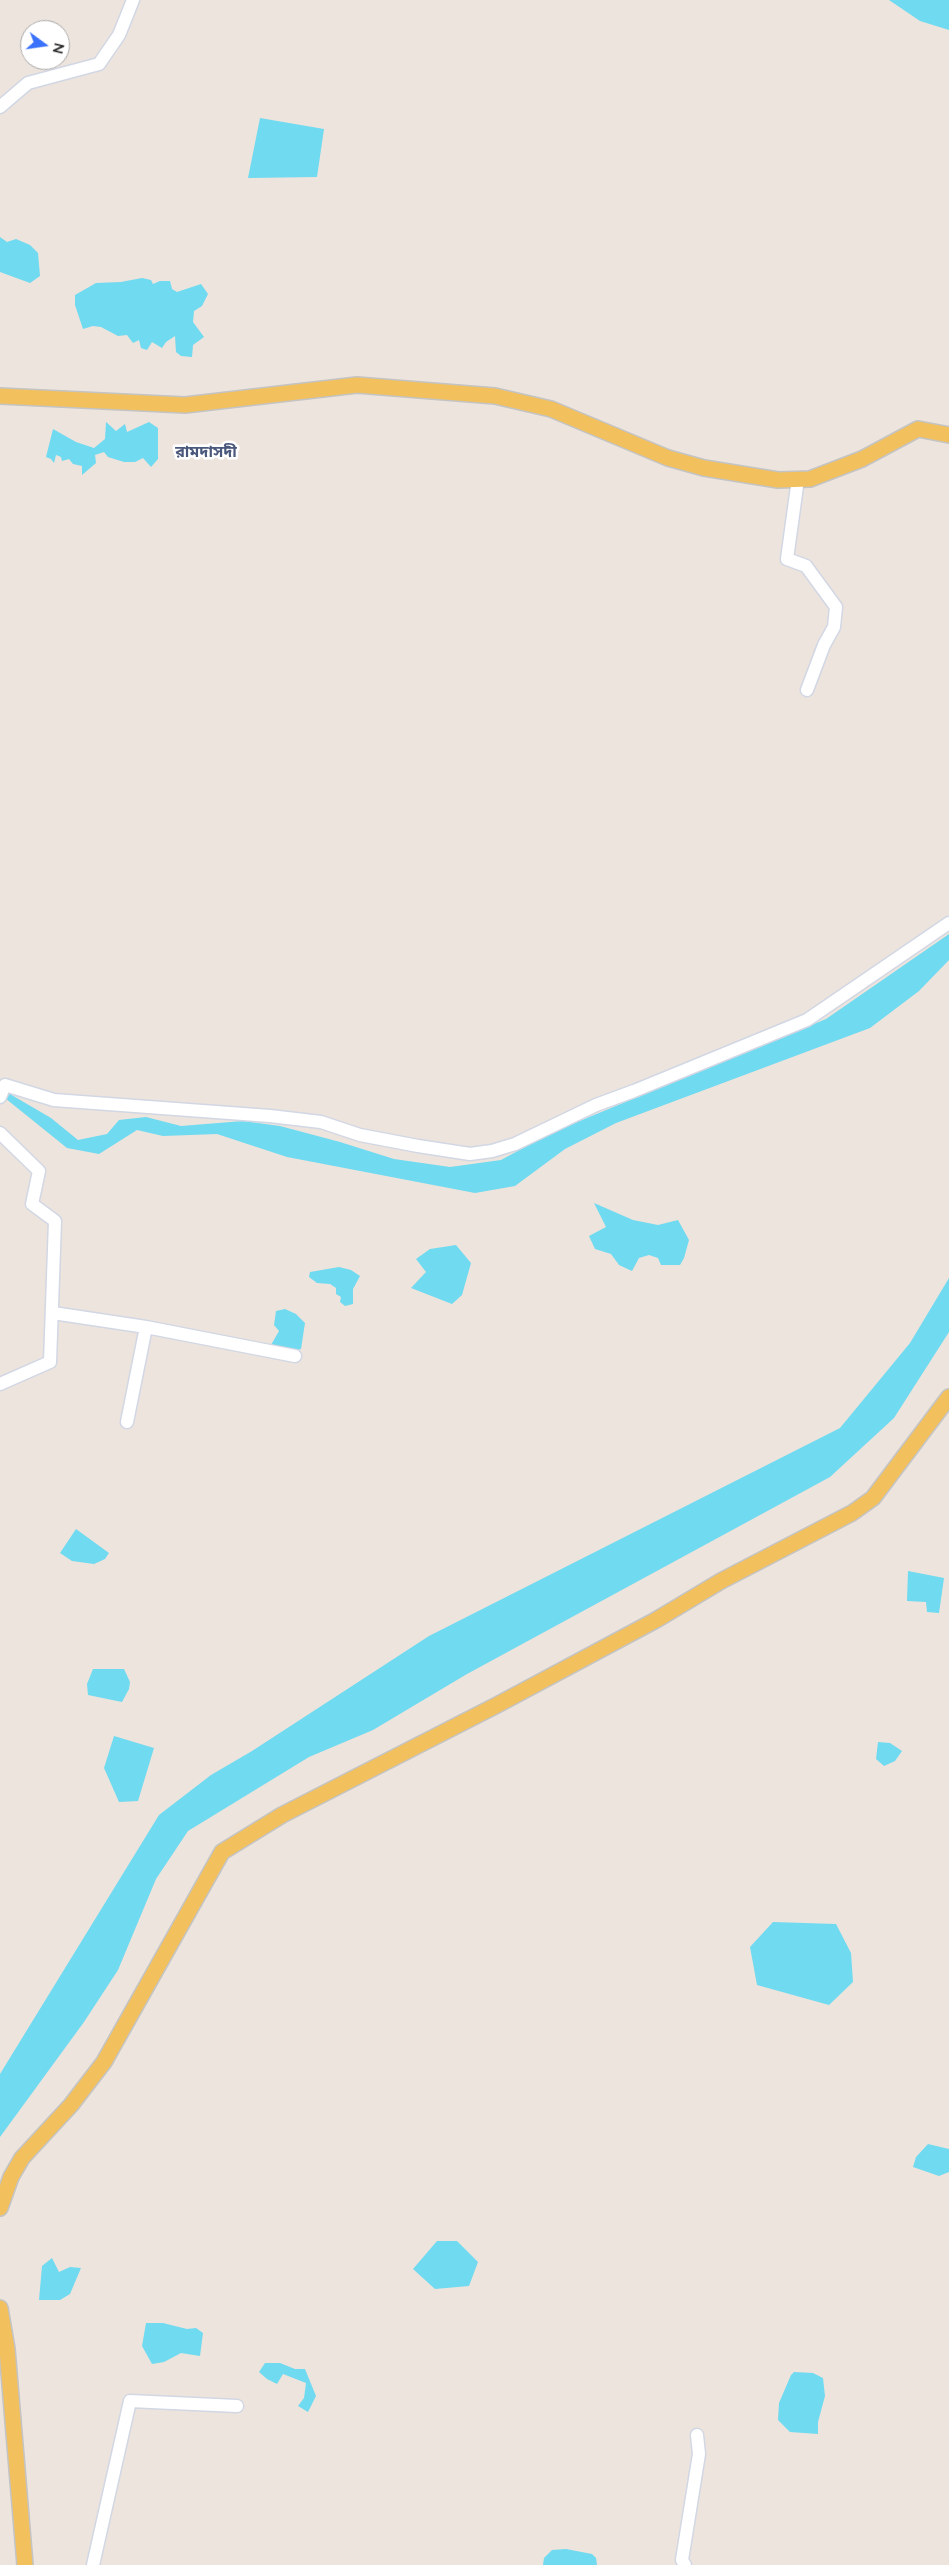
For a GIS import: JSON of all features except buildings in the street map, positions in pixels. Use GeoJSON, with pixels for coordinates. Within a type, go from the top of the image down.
{"type":"FeatureCollection","features":[{"type":"Feature","properties":{"kind":"main road"},"geometry":{"type":"LineString","coordinates":[[0,396],[185,405],[357,385],[440,390],[495,396],[551,409],[668,458],[704,468],[778,480],[810,479],[862,459],[918,429],[949,435]]}},
{"type":"Feature","properties":{"kind":"main road"},"geometry":{"type":"LineString","coordinates":[[0,2208],[11,2177],[22,2158],[71,2105],[104,2062],[222,1852],[282,1816],[497,1705],[656,1620],[721,1581],[852,1513],[873,1498],[949,1397]]}},
{"type":"Feature","properties":{"kind":"main road"},"geometry":{"type":"LineString","coordinates":[[0,2308],[7,2349],[25,2565]]}},
{"type":"Feature","properties":{"kind":"street"},"geometry":{"type":"LineString","coordinates":[[0,106],[28,83],[99,64],[119,36],[133,0]]}},
{"type":"Feature","properties":{"kind":"street"},"geometry":{"type":"LineString","coordinates":[[798,479],[788,559],[806,566],[836,607],[834,627],[824,646],[807,690]]}},
{"type":"Feature","properties":{"kind":"street"},"geometry":{"type":"LineString","coordinates":[[0,1097],[5,1085],[54,1100],[270,1116],[321,1122],[360,1134],[418,1146],[470,1154],[492,1152],[515,1144],[596,1104],[634,1091],[807,1020],[949,923]]}},
{"type":"Feature","properties":{"kind":"street"},"geometry":{"type":"LineString","coordinates":[[0,1133],[39,1171],[32,1204],[55,1221],[50,1362],[0,1384]]}},
{"type":"Feature","properties":{"kind":"street"},"geometry":{"type":"LineString","coordinates":[[53,1313],[146,1326],[295,1356]]}},
{"type":"Feature","properties":{"kind":"street"},"geometry":{"type":"LineString","coordinates":[[127,1422],[146,1326]]}},
{"type":"Feature","properties":{"kind":"street"},"geometry":{"type":"LineString","coordinates":[[93,2565],[130,2401],[237,2406]]}},
{"type":"Feature","properties":{"kind":"street"},"geometry":{"type":"LineString","coordinates":[[685,2565],[682,2560],[699,2454],[697,2435]]}},
{"type":"Feature","properties":{"kind":"water"},"geometry":{"type":"Polygon","coordinates":[[[889,0],[949,0],[949,30],[920,21],[889,0]]]}},
{"type":"Feature","properties":{"kind":"water"},"geometry":{"type":"Polygon","coordinates":[[[260,118],[324,129],[317,177],[248,178],[260,118]]]}},
{"type":"Feature","properties":{"kind":"water"},"geometry":{"type":"Polygon","coordinates":[[[0,237],[7,242],[16,239],[30,245],[38,253],[40,276],[30,283],[0,272],[0,237]]]}},
{"type":"Feature","properties":{"kind":"water"},"geometry":{"type":"Polygon","coordinates":[[[142,278],[151,280],[153,284],[160,281],[170,281],[172,289],[177,292],[201,284],[208,294],[202,306],[194,311],[193,322],[204,337],[193,345],[192,357],[181,356],[176,352],[175,336],[166,342],[162,348],[152,342],[147,350],[141,348],[139,340],[133,343],[127,335],[118,336],[101,327],[93,326],[83,329],[75,305],[75,295],[96,283],[121,282],[142,278]]]}},
{"type":"Feature","properties":{"kind":"water"},"geometry":{"type":"Polygon","coordinates":[[[106,422],[116,431],[125,424],[127,432],[149,422],[158,428],[158,459],[151,467],[143,458],[135,462],[124,462],[108,457],[104,452],[95,455],[96,463],[82,475],[82,466],[73,464],[69,459],[62,461],[61,457],[56,455],[54,463],[46,457],[53,429],[76,442],[94,448],[105,439],[106,422]]]}},
{"type":"Feature","properties":{"kind":"water"},"geometry":{"type":"Polygon","coordinates":[[[949,934],[949,960],[919,991],[870,1028],[616,1123],[565,1149],[515,1186],[475,1193],[287,1157],[217,1134],[163,1136],[137,1130],[99,1154],[67,1148],[0,1094],[0,1082],[10,1094],[51,1118],[78,1140],[107,1134],[119,1120],[146,1117],[181,1126],[243,1121],[280,1126],[394,1159],[450,1167],[501,1160],[553,1132],[826,1019],[949,934]]]}},
{"type":"Feature","properties":{"kind":"water"},"geometry":{"type":"Polygon","coordinates":[[[594,1203],[633,1220],[658,1225],[678,1220],[689,1240],[680,1265],[661,1265],[658,1258],[649,1255],[639,1258],[632,1271],[619,1265],[611,1254],[595,1249],[589,1236],[606,1227],[594,1203]]]}},
{"type":"Feature","properties":{"kind":"water"},"geometry":{"type":"Polygon","coordinates":[[[456,1245],[471,1263],[462,1295],[452,1304],[411,1288],[426,1272],[416,1259],[430,1249],[456,1245]]]}},
{"type":"Feature","properties":{"kind":"water"},"geometry":{"type":"Polygon","coordinates":[[[339,1267],[351,1270],[360,1276],[353,1289],[353,1304],[345,1306],[340,1302],[341,1297],[336,1294],[336,1288],[330,1284],[317,1283],[309,1277],[310,1272],[339,1267]]]}},
{"type":"Feature","properties":{"kind":"water"},"geometry":{"type":"Polygon","coordinates":[[[949,1278],[949,1332],[894,1418],[830,1477],[467,1674],[373,1730],[309,1757],[188,1831],[156,1879],[118,1970],[84,2022],[0,2137],[0,2074],[159,1815],[211,1775],[252,1751],[429,1636],[840,1428],[910,1343],[949,1278]]]}},
{"type":"Feature","properties":{"kind":"water"},"geometry":{"type":"Polygon","coordinates":[[[285,1309],[296,1314],[305,1323],[301,1349],[292,1351],[271,1345],[279,1331],[274,1325],[276,1311],[285,1309]]]}},
{"type":"Feature","properties":{"kind":"water"},"geometry":{"type":"Polygon","coordinates":[[[76,1529],[109,1553],[105,1559],[94,1564],[72,1561],[60,1553],[76,1529]]]}},
{"type":"Feature","properties":{"kind":"water"},"geometry":{"type":"Polygon","coordinates":[[[908,1571],[944,1578],[939,1613],[927,1612],[926,1602],[907,1601],[908,1571]]]}},
{"type":"Feature","properties":{"kind":"water"},"geometry":{"type":"Polygon","coordinates":[[[93,1669],[124,1669],[130,1682],[129,1689],[122,1702],[88,1695],[87,1684],[93,1669]]]}},
{"type":"Feature","properties":{"kind":"water"},"geometry":{"type":"Polygon","coordinates":[[[114,1736],[154,1748],[138,1801],[119,1802],[104,1768],[114,1736]]]}},
{"type":"Feature","properties":{"kind":"water"},"geometry":{"type":"Polygon","coordinates":[[[878,1742],[890,1743],[902,1751],[895,1761],[884,1766],[876,1759],[878,1742]]]}},
{"type":"Feature","properties":{"kind":"water"},"geometry":{"type":"Polygon","coordinates":[[[773,1922],[836,1924],[851,1953],[853,1982],[829,2005],[757,1985],[750,1947],[773,1922]]]}},
{"type":"Feature","properties":{"kind":"water"},"geometry":{"type":"Polygon","coordinates":[[[928,2144],[949,2149],[949,2172],[939,2176],[913,2167],[916,2157],[928,2144]]]}},
{"type":"Feature","properties":{"kind":"water"},"geometry":{"type":"Polygon","coordinates":[[[437,2241],[457,2241],[478,2262],[469,2286],[435,2289],[413,2269],[437,2241]]]}},
{"type":"Feature","properties":{"kind":"water"},"geometry":{"type":"Polygon","coordinates":[[[52,2258],[59,2272],[70,2267],[81,2268],[70,2294],[60,2300],[39,2300],[42,2266],[52,2258]]]}},
{"type":"Feature","properties":{"kind":"water"},"geometry":{"type":"Polygon","coordinates":[[[146,2323],[163,2323],[187,2329],[196,2328],[203,2333],[200,2356],[181,2353],[164,2362],[152,2364],[142,2346],[146,2323]]]}},
{"type":"Feature","properties":{"kind":"water"},"geometry":{"type":"Polygon","coordinates":[[[265,2363],[280,2363],[295,2369],[305,2369],[316,2396],[308,2412],[298,2406],[304,2398],[306,2383],[283,2374],[277,2384],[259,2372],[265,2363]]]}},
{"type":"Feature","properties":{"kind":"water"},"geometry":{"type":"Polygon","coordinates":[[[794,2372],[813,2373],[823,2378],[825,2396],[818,2422],[818,2434],[790,2432],[778,2420],[779,2403],[794,2372]]]}},
{"type":"Feature","properties":{"kind":"water"},"geometry":{"type":"Polygon","coordinates":[[[566,2549],[592,2554],[596,2558],[597,2565],[543,2565],[544,2558],[552,2550],[566,2549]]]}},
{"type":"Feature","properties":{"kind":"district","name":"রামদাসদী"},"geometry":{"type":"Point","coordinates":[206,452]}}]}
